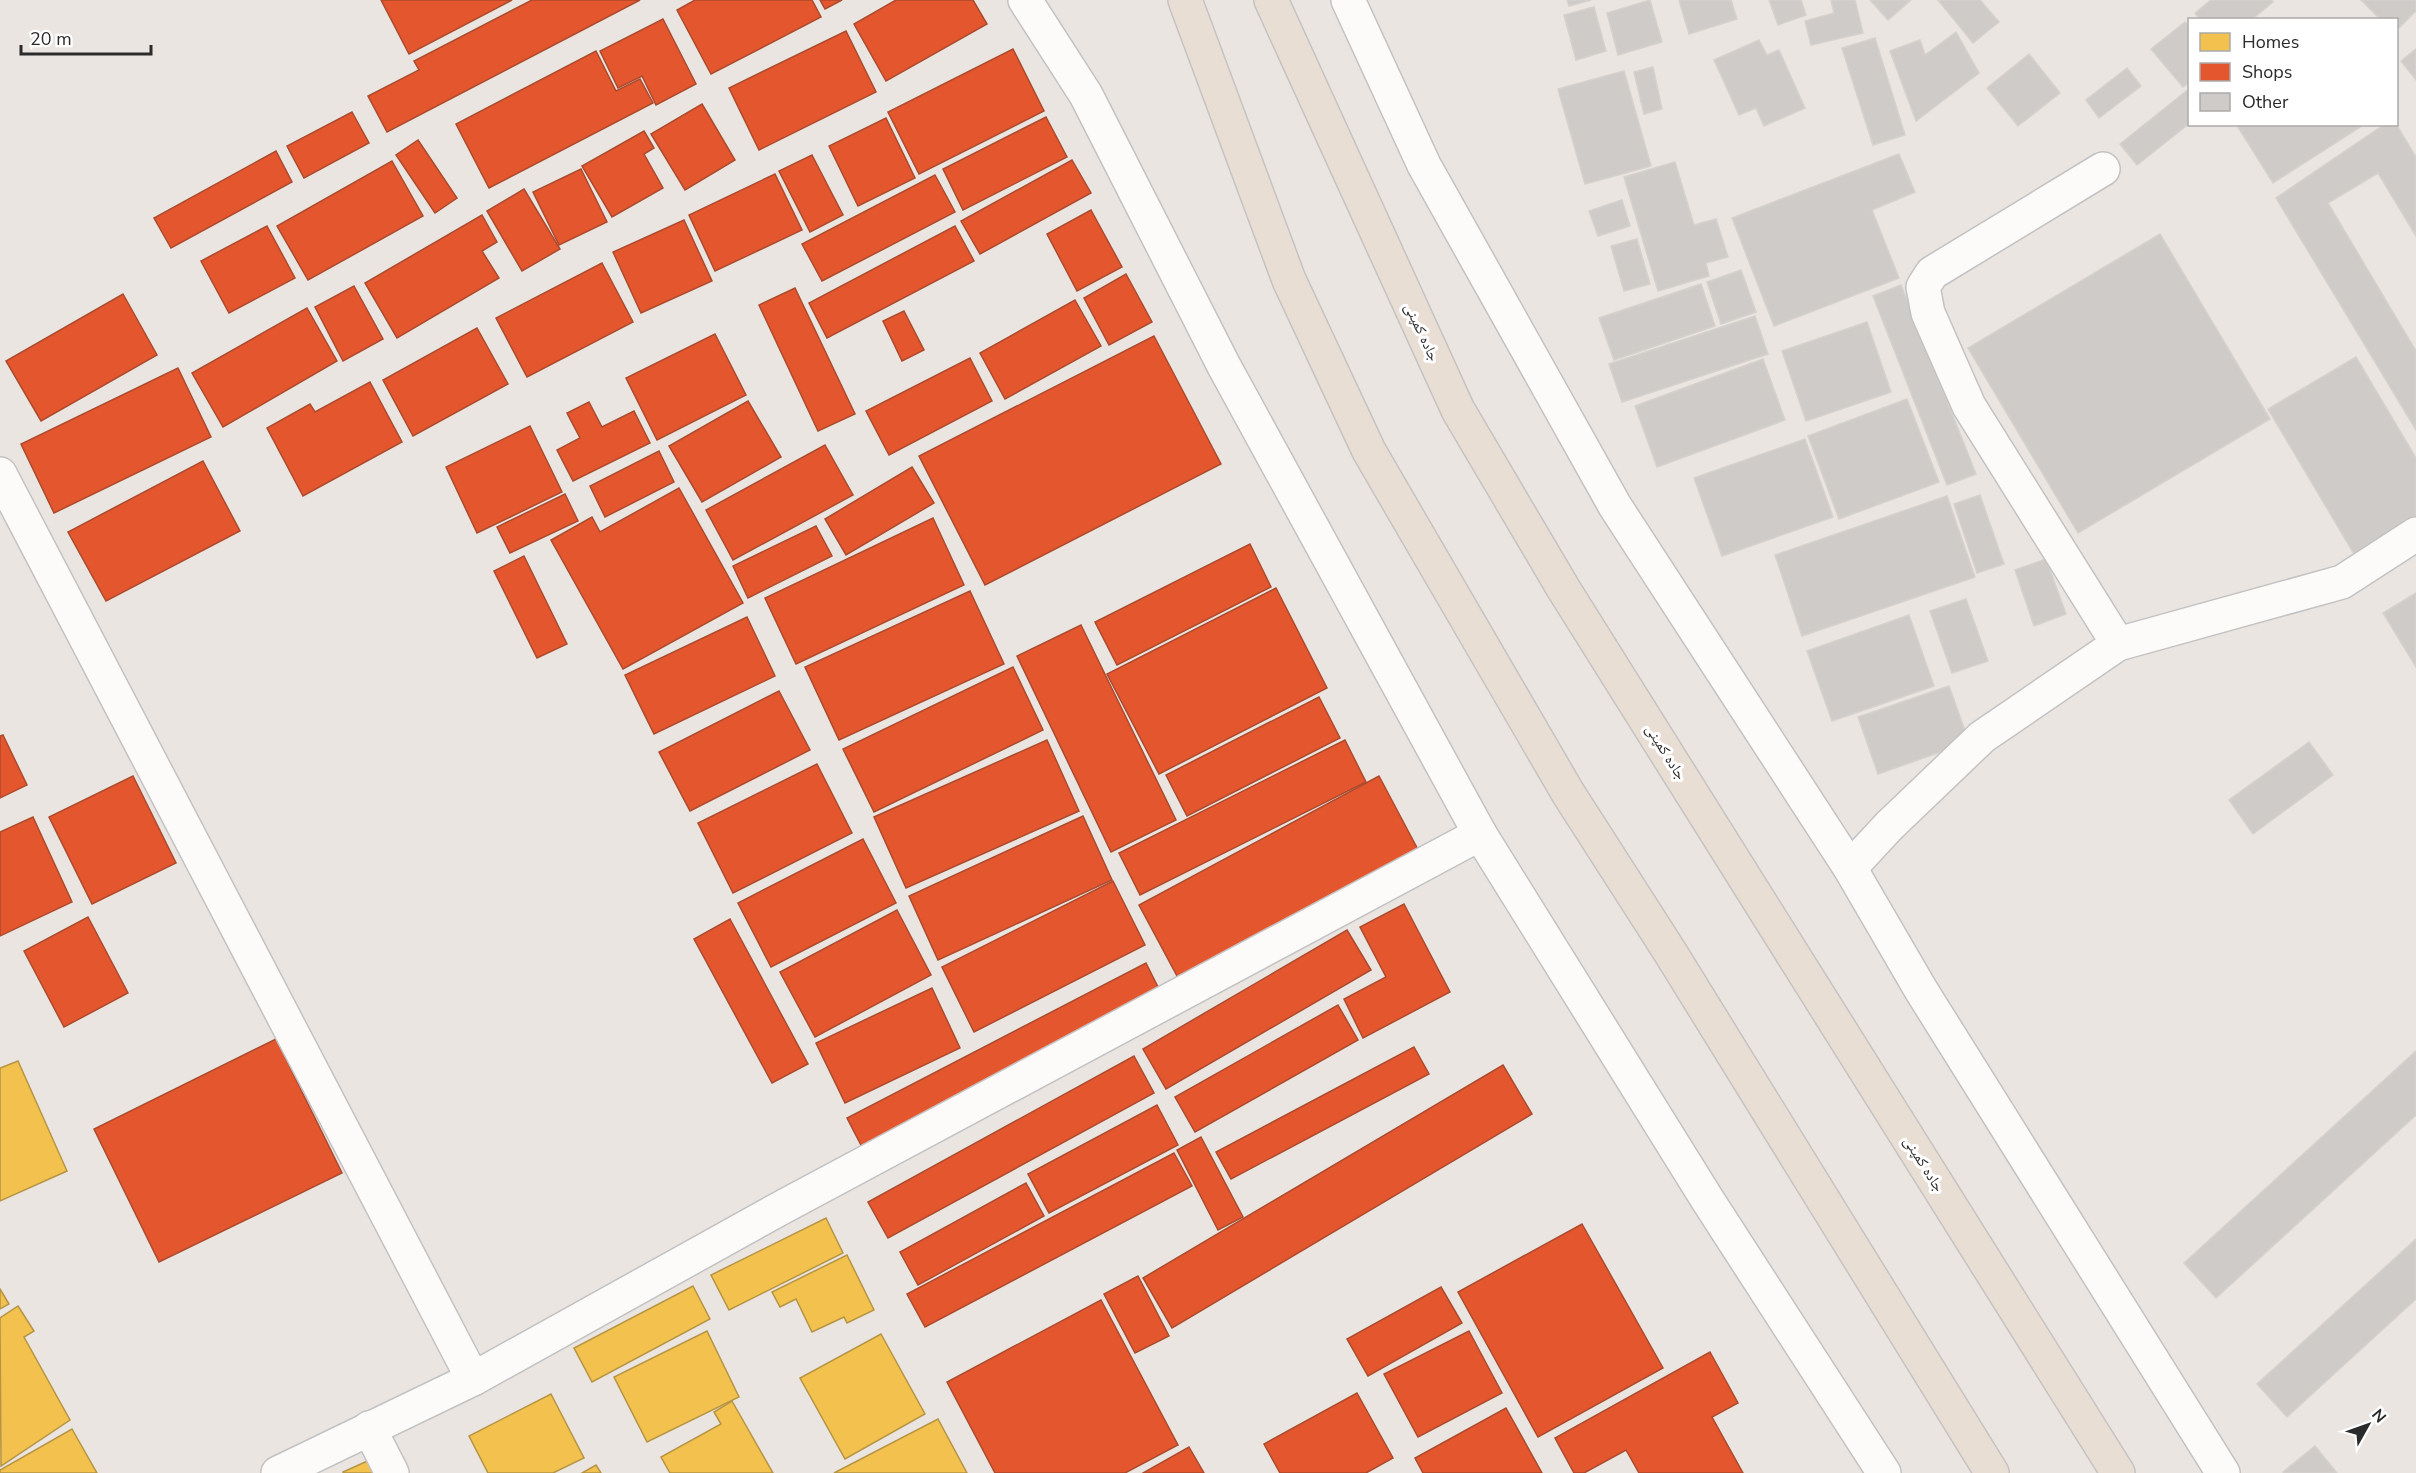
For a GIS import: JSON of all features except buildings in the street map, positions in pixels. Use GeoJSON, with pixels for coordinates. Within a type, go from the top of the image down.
{"type":"FeatureCollection","features":[{"type":"Feature","properties":{"kind":"highway"},"geometry":{"type":"LineString","coordinates":[[1185,0],[1289,280],[1369,452],[1568,793],[1670,952],[1992,1473]]}},
{"type":"Feature","properties":{"kind":"highway","name":"جاده کمپنی"},"geometry":{"type":"LineString","coordinates":[[1271,0],[1458,410],[1575,608],[2118,1473]]}},
{"type":"Feature","properties":{"kind":"street"},"geometry":{"type":"LineString","coordinates":[[1025,0],[1086,95],[1230,377],[1480,834],[1707,1199],[1884,1473]]}},
{"type":"Feature","properties":{"kind":"street"},"geometry":{"type":"LineString","coordinates":[[1348,0],[1424,165],[1615,506],[1850,868],[1921,990],[2223,1473]]}},
{"type":"Feature","properties":{"kind":"street"},"geometry":{"type":"LineString","coordinates":[[2103,169],[1932,273],[1923,287],[1928,314],[1969,406],[2118,644]]}},
{"type":"Feature","properties":{"kind":"street"},"geometry":{"type":"LineString","coordinates":[[0,474],[473,1379]]}},
{"type":"Feature","properties":{"kind":"street"},"geometry":{"type":"LineString","coordinates":[[1850,868],[1888,826],[1982,737],[2118,644],[2342,582],[2416,534]]}},
{"type":"Feature","properties":{"kind":"street"},"geometry":{"type":"LineString","coordinates":[[278,1473],[473,1379],[790,1203],[1480,834]]}},
{"type":"Feature","properties":{"kind":"street"},"geometry":{"type":"LineString","coordinates":[[369,1428],[392,1473]]}}]}
